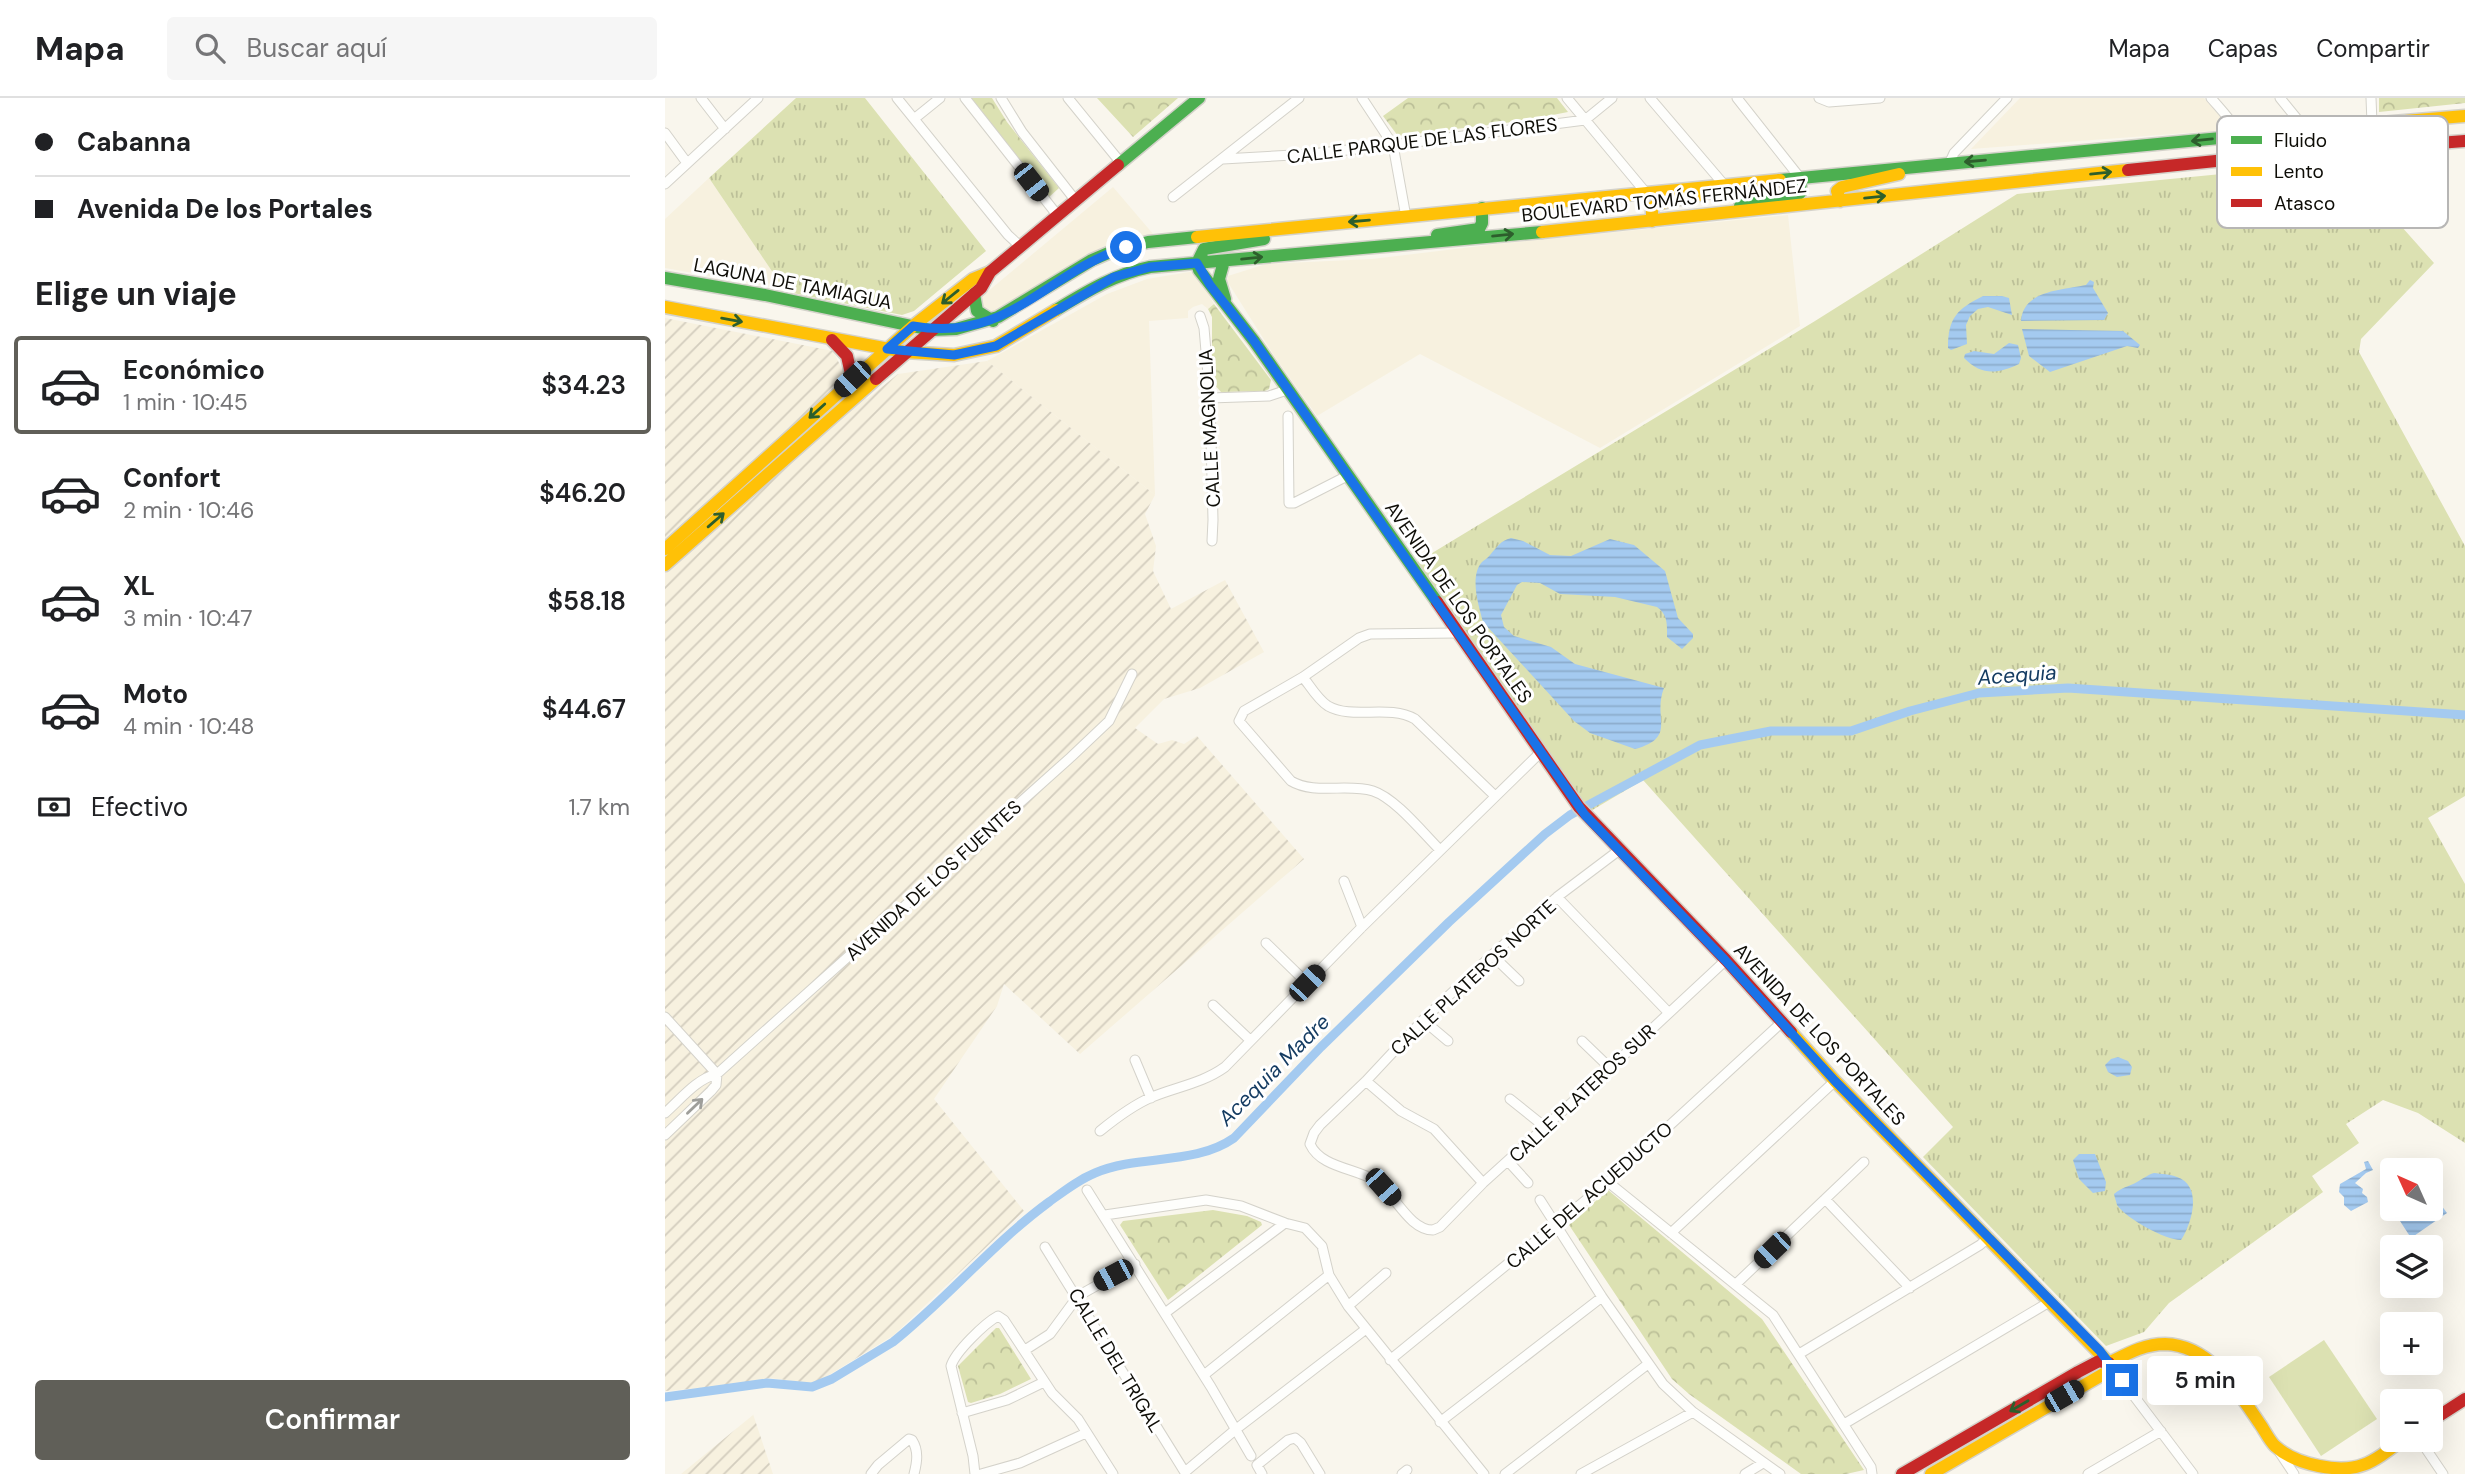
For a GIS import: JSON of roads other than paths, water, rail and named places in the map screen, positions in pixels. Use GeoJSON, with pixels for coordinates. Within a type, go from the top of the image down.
{"type":"FeatureCollection","features":[{"type":"Feature","properties":{"kind":"main road"},"geometry":{"type":"LineString","coordinates":[[665,549],[913,326],[973,279],[990,272],[1199,98]]}},
{"type":"Feature","properties":{"kind":"main road","name":"BOULEVARD TOMÁS FERNÁNDEZ"},"geometry":{"type":"LineString","coordinates":[[913,326],[931,330],[971,328],[993,321],[1093,260],[1126,247],[1149,242],[2217,138]]}},
{"type":"Feature","properties":{"kind":"main road","name":"BOULEVARD TOMÁS FERNÁNDEZ"},"geometry":{"type":"LineString","coordinates":[[887,349],[954,355],[996,346],[1114,277],[1150,267],[1651,220],[2217,161]]}},
{"type":"Feature","properties":{"kind":"main road"},"geometry":{"type":"LineString","coordinates":[[1840,201],[1837,191],[1843,186],[1889,178],[1908,168]]}},
{"type":"Feature","properties":{"kind":"main road"},"geometry":{"type":"LineString","coordinates":[[1720,213],[1757,201],[1796,196],[1800,193],[1801,179]]}},
{"type":"Feature","properties":{"kind":"main road"},"geometry":{"type":"LineString","coordinates":[[1651,220],[1652,208],[1657,204],[1699,197],[1719,187]]}},
{"type":"Feature","properties":{"kind":"main road"},"geometry":{"type":"LineString","coordinates":[[1424,242],[1440,234],[1479,229],[1482,223],[1482,208]]}},
{"type":"Feature","properties":{"kind":"main road"},"geometry":{"type":"LineString","coordinates":[[1197,263],[1201,251],[1209,247],[1261,240],[1283,229]]}},
{"type":"Feature","properties":{"kind":"main road","name":"AVENIDA DE LOS PORTALES"},"geometry":{"type":"LineString","coordinates":[[1224,261],[1219,279],[1226,303]]}},
{"type":"Feature","properties":{"kind":"main road","name":"AVENIDA DE LOS PORTALES"},"geometry":{"type":"LineString","coordinates":[[1197,263],[1585,815],[1725,960],[1835,1081],[2109,1363]]}},
{"type":"Feature","properties":{"kind":"main road"},"geometry":{"type":"LineString","coordinates":[[665,565],[981,288],[990,272]]}},
{"type":"Feature","properties":{"kind":"main road","name":"LAGUNA DE TAMIAGUA"},"geometry":{"type":"LineString","coordinates":[[665,278],[765,295],[913,326]]}},
{"type":"Feature","properties":{"kind":"main road"},"geometry":{"type":"LineString","coordinates":[[974,294],[977,311],[993,321]]}},
{"type":"Feature","properties":{"kind":"main road"},"geometry":{"type":"LineString","coordinates":[[665,307],[887,349]]}},
{"type":"Feature","properties":{"kind":"main road"},"geometry":{"type":"LineString","coordinates":[[832,339],[846,353],[852,379]]}},
{"type":"Feature","properties":{"kind":"main road"},"geometry":{"type":"LineString","coordinates":[[1902,1474],[2099,1361],[2109,1363],[2142,1347],[2163,1344],[2182,1346],[2215,1363],[2275,1445],[2294,1458],[2310,1465],[2354,1469],[2364,1466],[2384,1452]]}},
{"type":"Feature","properties":{"kind":"main road"},"geometry":{"type":"LineString","coordinates":[[1931,1474],[2107,1372],[2109,1363]]}},
{"type":"Feature","properties":{"kind":"main road"},"geometry":{"type":"LineString","coordinates":[[2443,1414],[2465,1399]]}},
{"type":"Feature","properties":{"kind":"street"},"geometry":{"type":"LineString","coordinates":[[702,98],[725,128]]}},
{"type":"Feature","properties":{"kind":"street"},"geometry":{"type":"LineString","coordinates":[[665,184],[758,98]]}},
{"type":"Feature","properties":{"kind":"street"},"geometry":{"type":"LineString","coordinates":[[897,98],[1008,235],[1021,247]]}},
{"type":"Feature","properties":{"kind":"street"},"geometry":{"type":"LineString","coordinates":[[914,119],[940,98]]}},
{"type":"Feature","properties":{"kind":"street"},"geometry":{"type":"LineString","coordinates":[[965,98],[1058,216]]}},
{"type":"Feature","properties":{"kind":"street"},"geometry":{"type":"LineString","coordinates":[[1001,98],[1022,132],[1076,201]]}},
{"type":"Feature","properties":{"kind":"street"},"geometry":{"type":"LineString","coordinates":[[1068,98],[1121,163]]}},
{"type":"Feature","properties":{"kind":"street"},"geometry":{"type":"LineString","coordinates":[[1173,197],[1299,98]]}},
{"type":"Feature","properties":{"kind":"street"},"geometry":{"type":"LineString","coordinates":[[1362,98],[1393,145],[1406,217]]}},
{"type":"Feature","properties":{"kind":"street"},"geometry":{"type":"LineString","coordinates":[[1567,98],[1647,194]]}},
{"type":"Feature","properties":{"kind":"street","name":"CALLE PARQUE DE LAS FLORES"},"geometry":{"type":"LineString","coordinates":[[1223,159],[1311,154],[1585,120],[1612,98]]}},
{"type":"Feature","properties":{"kind":"street"},"geometry":{"type":"LineString","coordinates":[[1650,98],[1719,187]]}},
{"type":"Feature","properties":{"kind":"street"},"geometry":{"type":"LineString","coordinates":[[1737,98],[1801,179]]}},
{"type":"Feature","properties":{"kind":"street"},"geometry":{"type":"LineString","coordinates":[[1819,98],[1829,103],[1880,98]]}},
{"type":"Feature","properties":{"kind":"street"},"geometry":{"type":"LineString","coordinates":[[1949,164],[1954,153],[2007,98]]}},
{"type":"Feature","properties":{"kind":"street"},"geometry":{"type":"LineString","coordinates":[[2211,98],[2227,116]]}},
{"type":"Feature","properties":{"kind":"street"},"geometry":{"type":"LineString","coordinates":[[2280,98],[2295,116]]}},
{"type":"Feature","properties":{"kind":"street"},"geometry":{"type":"LineString","coordinates":[[2371,98],[2372,116]]}},
{"type":"Feature","properties":{"kind":"street"},"geometry":{"type":"LineString","coordinates":[[665,133],[687,163]]}},
{"type":"Feature","properties":{"kind":"street","name":"CALLE MAGNOLIA"},"geometry":{"type":"LineString","coordinates":[[1200,316],[1204,328],[1210,398],[1212,541]]}},
{"type":"Feature","properties":{"kind":"street"},"geometry":{"type":"LineString","coordinates":[[1210,398],[1269,396],[1287,390]]}},
{"type":"Feature","properties":{"kind":"street"},"geometry":{"type":"LineString","coordinates":[[1288,416],[1289,503],[1294,503],[1347,476]]}},
{"type":"Feature","properties":{"kind":"street"},"geometry":{"type":"LineString","coordinates":[[1440,850],[1383,795],[1366,789],[1302,786],[1291,781],[1240,724],[1241,714],[1303,677],[1359,638],[1370,634],[1409,636],[1458,633]]}},
{"type":"Feature","properties":{"kind":"street","name":"AVENIDA DE LOS FUENTES"},"geometry":{"type":"LineString","coordinates":[[665,1113],[698,1082],[717,1074],[1109,721],[1132,674]]}},
{"type":"Feature","properties":{"kind":"street"},"geometry":{"type":"LineString","coordinates":[[1303,677],[1322,702],[1335,709],[1400,712],[1415,719],[1494,796]]}},
{"type":"Feature","properties":{"kind":"street"},"geometry":{"type":"LineString","coordinates":[[1100,1131],[1116,1118],[1151,1098],[1217,1073],[1542,751]]}},
{"type":"Feature","properties":{"kind":"street","name":"CALLE PLATEROS NORTE"},"geometry":{"type":"LineString","coordinates":[[1440,1227],[1433,1230],[1421,1228],[1377,1182],[1316,1154],[1310,1144],[1314,1133],[1423,1020],[1492,955],[1557,897],[1618,851]]}},
{"type":"Feature","properties":{"kind":"street"},"geometry":{"type":"LineString","coordinates":[[1344,881],[1362,927]]}},
{"type":"Feature","properties":{"kind":"street"},"geometry":{"type":"LineString","coordinates":[[1557,897],[1669,1013]]}},
{"type":"Feature","properties":{"kind":"street"},"geometry":{"type":"LineString","coordinates":[[1266,943],[1307,983]]}},
{"type":"Feature","properties":{"kind":"street"},"geometry":{"type":"LineString","coordinates":[[1492,955],[1519,981]]}},
{"type":"Feature","properties":{"kind":"street","name":"CALLE PLATEROS SUR"},"geometry":{"type":"LineString","coordinates":[[1440,1227],[1483,1183],[1610,1069],[1725,960]]}},
{"type":"Feature","properties":{"kind":"street"},"geometry":{"type":"LineString","coordinates":[[1213,1005],[1250,1040]]}},
{"type":"Feature","properties":{"kind":"street"},"geometry":{"type":"LineString","coordinates":[[665,1017],[717,1074]]}},
{"type":"Feature","properties":{"kind":"street"},"geometry":{"type":"LineString","coordinates":[[1423,1020],[1448,1041]]}},
{"type":"Feature","properties":{"kind":"street","name":"CALLE DEL ACUEDUCTO"},"geometry":{"type":"LineString","coordinates":[[1391,1360],[1608,1182],[1781,1023]]}},
{"type":"Feature","properties":{"kind":"street"},"geometry":{"type":"LineString","coordinates":[[1581,1041],[1610,1069]]}},
{"type":"Feature","properties":{"kind":"street"},"geometry":{"type":"LineString","coordinates":[[1135,1060],[1151,1098]]}},
{"type":"Feature","properties":{"kind":"street","name":"AVENIDA DE LOS FUENTES"},"geometry":{"type":"LineString","coordinates":[[665,1135],[711,1091],[716,1085],[717,1074]]}},
{"type":"Feature","properties":{"kind":"street"},"geometry":{"type":"LineString","coordinates":[[1366,1081],[1401,1111],[1434,1129],[1483,1183]]}},
{"type":"Feature","properties":{"kind":"street"},"geometry":{"type":"LineString","coordinates":[[1671,1233],[1835,1081]]}},
{"type":"Feature","properties":{"kind":"street"},"geometry":{"type":"LineString","coordinates":[[1510,1098],[1545,1127]]}},
{"type":"Feature","properties":{"kind":"street"},"geometry":{"type":"LineString","coordinates":[[1508,1161],[1528,1183]]}},
{"type":"Feature","properties":{"kind":"street"},"geometry":{"type":"LineString","coordinates":[[1736,1284],[1864,1162]]}},
{"type":"Feature","properties":{"kind":"street"},"geometry":{"type":"LineString","coordinates":[[1608,1182],[1773,1315],[1871,1467],[1872,1474]]}},
{"type":"Feature","properties":{"kind":"street"},"geometry":{"type":"LineString","coordinates":[[1087,1189],[1257,1465],[1288,1440],[1295,1438],[1320,1474]]}},
{"type":"Feature","properties":{"kind":"street"},"geometry":{"type":"LineString","coordinates":[[1825,1199],[1910,1288]]}},
{"type":"Feature","properties":{"kind":"street"},"geometry":{"type":"LineString","coordinates":[[1105,1215],[1206,1200],[1241,1206],[1305,1228],[1318,1240],[1329,1275],[1348,1306],[1485,1474]]}},
{"type":"Feature","properties":{"kind":"street"},"geometry":{"type":"LineString","coordinates":[[1540,1200],[1602,1297],[1674,1397],[1780,1474]]}},
{"type":"Feature","properties":{"kind":"street"},"geometry":{"type":"LineString","coordinates":[[1165,1313],[1285,1223]]}},
{"type":"Feature","properties":{"kind":"street"},"geometry":{"type":"LineString","coordinates":[[1799,1354],[1989,1237]]}},
{"type":"Feature","properties":{"kind":"street","name":"CALLE DEL TRIGAL"},"geometry":{"type":"LineString","coordinates":[[1045,1247],[1078,1296],[1185,1473]]}},
{"type":"Feature","properties":{"kind":"street"},"geometry":{"type":"LineString","coordinates":[[1025,1350],[1050,1334],[1078,1296],[1135,1264]]}},
{"type":"Feature","properties":{"kind":"street"},"geometry":{"type":"LineString","coordinates":[[1348,1306],[1386,1273]]}},
{"type":"Feature","properties":{"kind":"street"},"geometry":{"type":"LineString","coordinates":[[1204,1375],[1329,1275]]}},
{"type":"Feature","properties":{"kind":"street"},"geometry":{"type":"LineString","coordinates":[[1440,1422],[1602,1297]]}},
{"type":"Feature","properties":{"kind":"street"},"geometry":{"type":"LineString","coordinates":[[1844,1424],[2051,1301]]}},
{"type":"Feature","properties":{"kind":"street"},"geometry":{"type":"LineString","coordinates":[[975,1474],[951,1366],[955,1357],[998,1316],[1004,1320],[1025,1350],[1044,1382],[1078,1419],[1113,1474]]}},
{"type":"Feature","properties":{"kind":"street"},"geometry":{"type":"LineString","coordinates":[[1185,1473],[1235,1430],[1366,1329]]}},
{"type":"Feature","properties":{"kind":"street","name":"AVENIDA DE LOS PORTALES"},"geometry":{"type":"LineString","coordinates":[[2109,1363],[2190,1470]]}},
{"type":"Feature","properties":{"kind":"street"},"geometry":{"type":"LineString","coordinates":[[1505,1474],[1648,1364]]}},
{"type":"Feature","properties":{"kind":"street"},"geometry":{"type":"LineString","coordinates":[[962,1413],[1020,1395],[1044,1382]]}},
{"type":"Feature","properties":{"kind":"street"},"geometry":{"type":"LineString","coordinates":[[1581,1474],[1693,1412]]}},
{"type":"Feature","properties":{"kind":"street"},"geometry":{"type":"LineString","coordinates":[[2088,1474],[2161,1431]]}},
{"type":"Feature","properties":{"kind":"street"},"geometry":{"type":"LineString","coordinates":[[981,1474],[1020,1463],[1086,1433]]}},
{"type":"Feature","properties":{"kind":"street"},"geometry":{"type":"LineString","coordinates":[[871,1474],[905,1440],[912,1440],[917,1454],[914,1474]]}},
{"type":"Feature","properties":{"kind":"street"},"geometry":{"type":"LineString","coordinates":[[2275,1445],[2294,1474]]}},
{"type":"Feature","properties":{"kind":"street"},"geometry":{"type":"LineString","coordinates":[[2428,1452],[2443,1474]]}},
{"type":"Feature","properties":{"kind":"street"},"geometry":{"type":"LineString","coordinates":[[1745,1474],[1763,1464]]}},
{"type":"Feature","properties":{"kind":"water"},"geometry":{"type":"Polygon","coordinates":[[[2090,280],[2094,282],[2093,288],[2108,313],[2104,320],[2021,321],[2023,311],[2036,297],[2056,290],[2086,285],[2090,280]]]}},
{"type":"Feature","properties":{"kind":"water"},"geometry":{"type":"Polygon","coordinates":[[[1983,296],[2009,298],[2012,315],[1988,307],[1978,309],[1970,316],[1966,325],[1967,344],[1951,350],[1948,348],[1948,338],[1952,322],[1961,310],[1983,296]]]}},
{"type":"Feature","properties":{"kind":"water"},"geometry":{"type":"Polygon","coordinates":[[[2022,329],[2123,331],[2140,345],[2138,348],[2127,346],[2050,372],[2029,356],[2022,329]]]}},
{"type":"Feature","properties":{"kind":"water"},"geometry":{"type":"Polygon","coordinates":[[[2009,343],[2018,345],[2021,358],[2019,364],[2011,367],[1990,372],[1977,368],[1964,358],[1965,354],[1974,351],[1994,354],[2009,343]]]}},
{"type":"Feature","properties":{"kind":"water"},"geometry":{"type":"Polygon","coordinates":[[[1511,538],[1550,555],[1571,556],[1610,539],[1634,545],[1665,571],[1678,618],[1693,634],[1693,638],[1682,649],[1667,637],[1667,624],[1661,610],[1615,597],[1560,594],[1540,583],[1522,582],[1517,585],[1501,615],[1504,627],[1514,636],[1551,647],[1575,664],[1664,688],[1660,708],[1660,732],[1656,739],[1635,749],[1590,733],[1574,721],[1483,622],[1476,592],[1478,568],[1499,545],[1511,538]]]}},
{"type":"Feature","properties":{"kind":"water"},"geometry":{"type":"Polygon","coordinates":[[[2118,1057],[2128,1061],[2132,1067],[2130,1075],[2117,1077],[2108,1072],[2105,1065],[2118,1057]]]}},
{"type":"Feature","properties":{"kind":"water"},"geometry":{"type":"Polygon","coordinates":[[[2079,1154],[2095,1154],[2106,1182],[2105,1191],[2093,1193],[2079,1179],[2073,1160],[2079,1154]]]}},
{"type":"Feature","properties":{"kind":"water"},"geometry":{"type":"Polygon","coordinates":[[[2368,1161],[2373,1170],[2355,1183],[2363,1189],[2362,1193],[2368,1202],[2351,1211],[2344,1205],[2344,1197],[2339,1192],[2340,1184],[2366,1169],[2364,1162],[2368,1161]]]}},
{"type":"Feature","properties":{"kind":"water"},"geometry":{"type":"Polygon","coordinates":[[[2154,1173],[2177,1177],[2190,1188],[2193,1205],[2189,1224],[2181,1240],[2147,1228],[2117,1205],[2114,1194],[2154,1173]]]}},
{"type":"Feature","properties":{"kind":"water"},"geometry":{"type":"Polygon","coordinates":[[[2401,1222],[2434,1222],[2415,1235],[2409,1235],[2401,1222]]]}},
{"type":"Feature","properties":{"kind":"waterway","name":"Acequia Madre"},"geometry":{"type":"LineString","coordinates":[[665,1397],[767,1383],[812,1387],[832,1379],[893,1342],[1028,1218],[1077,1182],[1112,1167],[1202,1153],[1234,1138],[1321,1047],[1449,922],[1545,834],[1570,815],[1700,745],[1771,731],[1851,731],[1910,711],[1979,693],[2068,688],[2465,715]]}},
{"type":"Feature","properties":{"kind":"water label","name":"Acequia"},"geometry":{"type":"Point","coordinates":[2017,675]}}]}
